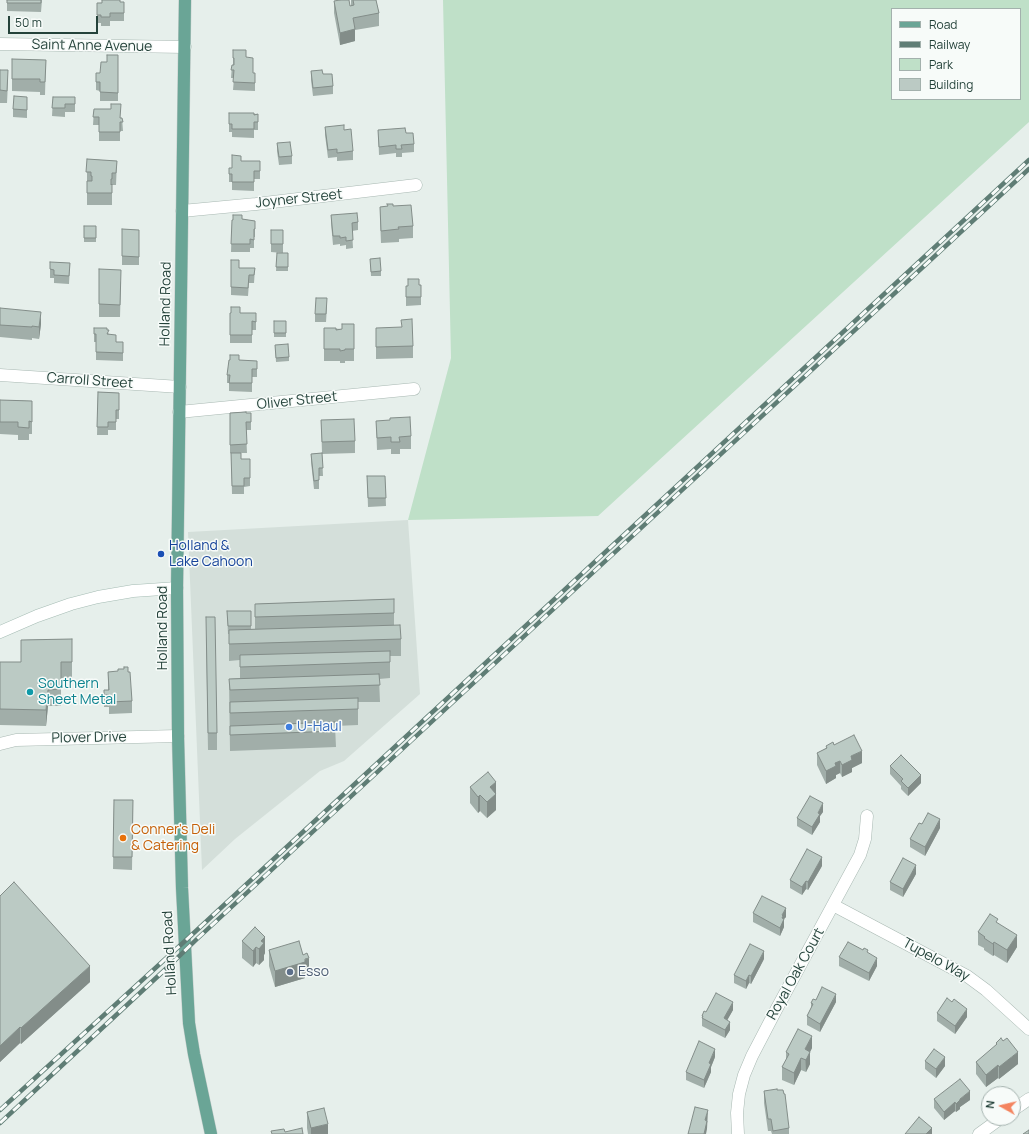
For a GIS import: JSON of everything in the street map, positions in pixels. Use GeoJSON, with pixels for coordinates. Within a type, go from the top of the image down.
{"type":"FeatureCollection","features":[{"type":"Feature","properties":{"kind":"main road","name":"Holland Road"},"geometry":{"type":"LineString","coordinates":[[185,0],[177,588],[178,736],[182,902],[189,1023],[211,1134]]}},
{"type":"Feature","properties":{"kind":"street","name":"Saint Anne Avenue"},"geometry":{"type":"LineString","coordinates":[[0,44],[185,48]]}},
{"type":"Feature","properties":{"kind":"street","name":"Joyner Street"},"geometry":{"type":"LineString","coordinates":[[182,211],[416,185]]}},
{"type":"Feature","properties":{"kind":"street","name":"Carroll Street"},"geometry":{"type":"LineString","coordinates":[[0,375],[180,387]]}},
{"type":"Feature","properties":{"kind":"street","name":"Oliver Street"},"geometry":{"type":"LineString","coordinates":[[179,412],[414,389]]}},
{"type":"Feature","properties":{"kind":"street"},"geometry":{"type":"LineString","coordinates":[[0,632],[36,616],[84,600],[133,591],[177,588]]}},
{"type":"Feature","properties":{"kind":"street","name":"Plover Drive"},"geometry":{"type":"LineString","coordinates":[[0,744],[16,740],[178,736]]}},
{"type":"Feature","properties":{"kind":"street","name":"Royal Oak Court"},"geometry":{"type":"LineString","coordinates":[[738,1134],[738,1100],[744,1075],[752,1056],[776,1010],[860,855],[865,839],[866,816]]}},
{"type":"Feature","properties":{"kind":"street","name":"Tupelo Way"},"geometry":{"type":"LineString","coordinates":[[833,905],[967,976],[986,990],[1029,1029]]}},
{"type":"Feature","properties":{"kind":"street"},"geometry":{"type":"LineString","coordinates":[[979,1134],[990,1126]]}},
{"type":"Feature","properties":{"kind":"shaded area","name":"U-Haul"},"geometry":{"type":"Polygon","coordinates":[[[408,520],[420,694],[344,761],[320,771],[235,839],[202,870],[188,532],[408,520]]]}},
{"type":"Feature","properties":{"kind":"green space"},"geometry":{"type":"Polygon","coordinates":[[[443,0],[1029,0],[1029,122],[598,516],[408,520],[451,358],[443,0]]]}},
{"type":"Feature","properties":{"kind":"building"},"geometry":{"type":"Polygon","coordinates":[[[7,0],[41,0],[41,3],[7,3],[7,0]]]}},
{"type":"Feature","properties":{"kind":"building"},"geometry":{"type":"Polygon","coordinates":[[[102,0],[120,0],[120,2],[124,2],[124,13],[110,13],[110,17],[101,17],[101,15],[97,15],[97,3],[102,3],[102,0]]]}},
{"type":"Feature","properties":{"kind":"building"},"geometry":{"type":"Polygon","coordinates":[[[349,0],[350,6],[354,5],[353,0],[376,0],[379,13],[353,18],[355,29],[340,33],[334,1],[349,0]]]}},
{"type":"Feature","properties":{"kind":"building"},"geometry":{"type":"Polygon","coordinates":[[[233,50],[246,50],[246,57],[253,58],[255,83],[233,82],[234,70],[231,70],[232,65],[234,65],[233,50]]]}},
{"type":"Feature","properties":{"kind":"building"},"geometry":{"type":"Polygon","coordinates":[[[107,55],[118,55],[118,93],[100,92],[100,82],[96,82],[96,73],[100,73],[101,62],[107,62],[107,55]]]}},
{"type":"Feature","properties":{"kind":"building"},"geometry":{"type":"Polygon","coordinates":[[[12,59],[46,60],[45,82],[40,82],[40,79],[12,79],[12,59]]]}},
{"type":"Feature","properties":{"kind":"building"},"geometry":{"type":"Polygon","coordinates":[[[0,70],[8,70],[7,91],[0,90],[0,70]]]}},
{"type":"Feature","properties":{"kind":"building"},"geometry":{"type":"Polygon","coordinates":[[[322,70],[323,74],[332,74],[333,86],[313,88],[311,71],[322,70]]]}},
{"type":"Feature","properties":{"kind":"building"},"geometry":{"type":"Polygon","coordinates":[[[14,96],[27,97],[27,110],[13,109],[14,96]]]}},
{"type":"Feature","properties":{"kind":"building"},"geometry":{"type":"Polygon","coordinates":[[[53,97],[75,97],[75,104],[65,104],[65,108],[52,108],[53,97]]]}},
{"type":"Feature","properties":{"kind":"building"},"geometry":{"type":"Polygon","coordinates":[[[111,104],[121,104],[120,118],[122,118],[123,122],[120,122],[120,132],[99,132],[99,117],[93,117],[94,109],[111,109],[111,104]]]}},
{"type":"Feature","properties":{"kind":"building"},"geometry":{"type":"Polygon","coordinates":[[[229,113],[258,114],[258,122],[254,122],[254,129],[232,129],[232,124],[229,124],[229,113]]]}},
{"type":"Feature","properties":{"kind":"building"},"geometry":{"type":"Polygon","coordinates":[[[344,125],[344,130],[351,129],[353,151],[337,153],[337,149],[328,150],[325,127],[344,125]]]}},
{"type":"Feature","properties":{"kind":"building"},"geometry":{"type":"Polygon","coordinates":[[[405,128],[406,133],[413,133],[414,144],[401,145],[402,149],[396,149],[396,145],[379,147],[378,130],[405,128]]]}},
{"type":"Feature","properties":{"kind":"building"},"geometry":{"type":"Polygon","coordinates":[[[290,142],[292,156],[279,157],[277,143],[290,142]]]}},
{"type":"Feature","properties":{"kind":"building"},"geometry":{"type":"Polygon","coordinates":[[[232,155],[241,156],[241,161],[260,161],[260,171],[254,171],[254,182],[232,182],[232,174],[229,174],[229,168],[232,168],[232,155]]]}},
{"type":"Feature","properties":{"kind":"building"},"geometry":{"type":"Polygon","coordinates":[[[87,159],[117,161],[116,173],[112,173],[111,179],[112,193],[87,193],[87,181],[92,181],[92,176],[91,172],[86,172],[87,159]]]}},
{"type":"Feature","properties":{"kind":"building"},"geometry":{"type":"Polygon","coordinates":[[[387,204],[393,204],[393,206],[411,205],[413,226],[398,227],[399,229],[381,231],[380,207],[388,206],[387,204]]]}},
{"type":"Feature","properties":{"kind":"building"},"geometry":{"type":"Polygon","coordinates":[[[357,213],[358,222],[352,223],[353,240],[346,241],[346,237],[340,238],[340,236],[333,236],[331,215],[357,213]]]}},
{"type":"Feature","properties":{"kind":"building"},"geometry":{"type":"Polygon","coordinates":[[[233,215],[242,215],[242,219],[255,221],[254,240],[250,239],[250,244],[231,244],[233,215]]]}},
{"type":"Feature","properties":{"kind":"building"},"geometry":{"type":"Polygon","coordinates":[[[84,226],[96,226],[96,238],[84,238],[84,226]]]}},
{"type":"Feature","properties":{"kind":"building"},"geometry":{"type":"Polygon","coordinates":[[[122,229],[139,230],[139,257],[122,256],[122,229]]]}},
{"type":"Feature","properties":{"kind":"building"},"geometry":{"type":"Polygon","coordinates":[[[271,230],[283,230],[283,244],[271,244],[271,230]]]}},
{"type":"Feature","properties":{"kind":"building"},"geometry":{"type":"Polygon","coordinates":[[[277,253],[288,253],[288,267],[276,267],[277,253]]]}},
{"type":"Feature","properties":{"kind":"building"},"geometry":{"type":"Polygon","coordinates":[[[380,258],[381,271],[371,272],[370,259],[380,258]]]}},
{"type":"Feature","properties":{"kind":"building"},"geometry":{"type":"Polygon","coordinates":[[[231,260],[239,260],[239,268],[255,268],[254,275],[249,275],[248,288],[231,287],[231,260]]]}},
{"type":"Feature","properties":{"kind":"building"},"geometry":{"type":"Polygon","coordinates":[[[50,262],[70,263],[69,276],[54,275],[54,270],[50,269],[50,262]]]}},
{"type":"Feature","properties":{"kind":"building"},"geometry":{"type":"Polygon","coordinates":[[[99,269],[121,270],[120,305],[99,304],[99,269]]]}},
{"type":"Feature","properties":{"kind":"building"},"geometry":{"type":"Polygon","coordinates":[[[408,279],[419,279],[419,285],[421,285],[421,297],[406,297],[406,286],[408,286],[408,279]]]}},
{"type":"Feature","properties":{"kind":"building"},"geometry":{"type":"Polygon","coordinates":[[[316,298],[327,298],[326,314],[315,314],[316,298]]]}},
{"type":"Feature","properties":{"kind":"building"},"geometry":{"type":"Polygon","coordinates":[[[231,307],[240,307],[240,313],[256,313],[256,322],[252,321],[252,335],[230,335],[231,307]]]}},
{"type":"Feature","properties":{"kind":"building"},"geometry":{"type":"Polygon","coordinates":[[[0,308],[41,312],[39,327],[0,325],[0,308]]]}},
{"type":"Feature","properties":{"kind":"building"},"geometry":{"type":"Polygon","coordinates":[[[412,319],[413,346],[376,347],[376,328],[402,327],[401,320],[412,319]]]}},
{"type":"Feature","properties":{"kind":"building"},"geometry":{"type":"Polygon","coordinates":[[[274,321],[286,321],[286,333],[274,333],[274,321]]]}},
{"type":"Feature","properties":{"kind":"building"},"geometry":{"type":"Polygon","coordinates":[[[342,324],[354,324],[354,349],[345,349],[340,351],[340,349],[324,349],[324,328],[336,328],[336,330],[342,329],[342,324]]]}},
{"type":"Feature","properties":{"kind":"building"},"geometry":{"type":"Polygon","coordinates":[[[94,328],[107,328],[107,330],[109,330],[107,334],[116,335],[116,342],[123,342],[123,353],[96,352],[96,334],[94,334],[94,328]]]}},
{"type":"Feature","properties":{"kind":"building"},"geometry":{"type":"Polygon","coordinates":[[[288,344],[289,357],[276,358],[275,345],[288,344]]]}},
{"type":"Feature","properties":{"kind":"building"},"geometry":{"type":"Polygon","coordinates":[[[230,355],[239,355],[239,360],[257,361],[257,369],[252,369],[252,383],[229,383],[230,375],[227,375],[230,355]]]}},
{"type":"Feature","properties":{"kind":"building"},"geometry":{"type":"Polygon","coordinates":[[[98,392],[119,393],[119,410],[116,410],[116,422],[108,422],[108,427],[97,427],[98,392]]]}},
{"type":"Feature","properties":{"kind":"building"},"geometry":{"type":"Polygon","coordinates":[[[0,400],[32,401],[32,422],[29,421],[29,428],[18,427],[18,422],[0,422],[0,400]]]}},
{"type":"Feature","properties":{"kind":"building"},"geometry":{"type":"Polygon","coordinates":[[[230,413],[251,413],[251,422],[246,422],[247,444],[230,445],[230,413]]]}},
{"type":"Feature","properties":{"kind":"building"},"geometry":{"type":"Polygon","coordinates":[[[410,417],[411,436],[399,437],[400,442],[391,442],[391,437],[377,438],[376,421],[390,420],[390,418],[410,417]]]}},
{"type":"Feature","properties":{"kind":"building"},"geometry":{"type":"Polygon","coordinates":[[[354,419],[355,441],[322,442],[321,420],[354,419]]]}},
{"type":"Feature","properties":{"kind":"building"},"geometry":{"type":"Polygon","coordinates":[[[231,453],[241,453],[241,459],[250,459],[250,478],[244,478],[244,486],[232,486],[231,453]]]}},
{"type":"Feature","properties":{"kind":"building"},"geometry":{"type":"Polygon","coordinates":[[[322,453],[323,468],[319,468],[319,480],[314,481],[311,454],[322,453]]]}},
{"type":"Feature","properties":{"kind":"building"},"geometry":{"type":"Polygon","coordinates":[[[367,476],[385,476],[386,498],[368,498],[367,476]]]}},
{"type":"Feature","properties":{"kind":"building"},"geometry":{"type":"Polygon","coordinates":[[[394,599],[394,613],[255,617],[255,604],[394,599]]]}},
{"type":"Feature","properties":{"kind":"building"},"geometry":{"type":"Polygon","coordinates":[[[227,611],[251,611],[251,626],[228,626],[227,611]]]}},
{"type":"Feature","properties":{"kind":"building"},"geometry":{"type":"Polygon","coordinates":[[[206,617],[215,617],[217,733],[208,733],[206,617]]]}},
{"type":"Feature","properties":{"kind":"building"},"geometry":{"type":"Polygon","coordinates":[[[400,625],[401,639],[229,644],[229,630],[400,625]]]}},
{"type":"Feature","properties":{"kind":"building","name":"Southern Sheet Metal"},"geometry":{"type":"Polygon","coordinates":[[[72,639],[72,662],[61,662],[61,689],[48,690],[46,710],[0,709],[0,662],[21,662],[21,640],[72,639]]]}},
{"type":"Feature","properties":{"kind":"building"},"geometry":{"type":"Polygon","coordinates":[[[390,651],[390,662],[240,667],[240,655],[390,651]]]}},
{"type":"Feature","properties":{"kind":"building"},"geometry":{"type":"Polygon","coordinates":[[[124,667],[128,667],[128,672],[130,672],[132,701],[109,702],[109,695],[104,695],[104,690],[109,690],[108,672],[118,671],[118,669],[124,669],[124,667]]]}},
{"type":"Feature","properties":{"kind":"building"},"geometry":{"type":"Polygon","coordinates":[[[379,674],[380,685],[230,690],[229,679],[379,674]]]}},
{"type":"Feature","properties":{"kind":"building"},"geometry":{"type":"Polygon","coordinates":[[[358,698],[358,709],[230,713],[230,702],[358,698]]]}},
{"type":"Feature","properties":{"kind":"building"},"geometry":{"type":"Polygon","coordinates":[[[335,722],[336,731],[230,735],[230,726],[335,722]]]}},
{"type":"Feature","properties":{"kind":"building"},"geometry":{"type":"Polygon","coordinates":[[[854,735],[862,751],[851,756],[852,760],[842,765],[840,761],[835,763],[836,766],[826,771],[817,753],[827,748],[826,746],[833,742],[834,745],[854,735]]]}},
{"type":"Feature","properties":{"kind":"building"},"geometry":{"type":"Polygon","coordinates":[[[901,755],[921,775],[908,788],[901,781],[903,779],[890,766],[901,755]]]}},
{"type":"Feature","properties":{"kind":"building"},"geometry":{"type":"Polygon","coordinates":[[[488,772],[496,782],[490,787],[496,794],[487,802],[480,795],[478,797],[470,787],[488,772]]]}},
{"type":"Feature","properties":{"kind":"building"},"geometry":{"type":"Polygon","coordinates":[[[810,796],[823,803],[818,813],[820,814],[812,827],[797,818],[810,796]]]}},
{"type":"Feature","properties":{"kind":"building"},"geometry":{"type":"Polygon","coordinates":[[[114,800],[133,800],[132,857],[113,857],[114,800]]]}},
{"type":"Feature","properties":{"kind":"building"},"geometry":{"type":"Polygon","coordinates":[[[928,813],[940,819],[925,847],[910,839],[919,823],[922,824],[928,813]]]}},
{"type":"Feature","properties":{"kind":"building"},"geometry":{"type":"Polygon","coordinates":[[[807,849],[822,857],[808,882],[806,881],[802,887],[790,880],[807,849]]]}},
{"type":"Feature","properties":{"kind":"building"},"geometry":{"type":"Polygon","coordinates":[[[903,858],[916,865],[903,889],[890,882],[903,858]]]}},
{"type":"Feature","properties":{"kind":"building"},"geometry":{"type":"Polygon","coordinates":[[[14,882],[90,966],[0,1046],[0,896],[14,882]]]}},
{"type":"Feature","properties":{"kind":"building"},"geometry":{"type":"Polygon","coordinates":[[[762,896],[786,908],[782,915],[782,918],[784,919],[780,928],[753,913],[762,896]]]}},
{"type":"Feature","properties":{"kind":"building"},"geometry":{"type":"Polygon","coordinates":[[[990,914],[998,919],[996,922],[1017,935],[1007,950],[994,942],[993,944],[978,932],[990,914]]]}},
{"type":"Feature","properties":{"kind":"building"},"geometry":{"type":"Polygon","coordinates":[[[255,927],[265,937],[261,941],[264,943],[259,949],[256,947],[253,951],[242,941],[255,927]]]}},
{"type":"Feature","properties":{"kind":"building"},"geometry":{"type":"Polygon","coordinates":[[[299,941],[303,955],[307,953],[309,958],[305,959],[305,962],[275,971],[269,950],[299,941]]]}},
{"type":"Feature","properties":{"kind":"building"},"geometry":{"type":"Polygon","coordinates":[[[848,942],[863,950],[864,948],[868,950],[867,952],[877,958],[869,973],[839,957],[848,942]]]}},
{"type":"Feature","properties":{"kind":"building"},"geometry":{"type":"Polygon","coordinates":[[[750,944],[764,951],[751,976],[749,975],[746,981],[734,975],[750,944]]]}},
{"type":"Feature","properties":{"kind":"building"},"geometry":{"type":"Polygon","coordinates":[[[822,987],[836,994],[820,1024],[807,1016],[813,1004],[811,1003],[813,999],[816,1000],[822,987]]]}},
{"type":"Feature","properties":{"kind":"building"},"geometry":{"type":"Polygon","coordinates":[[[716,993],[733,1002],[724,1018],[730,1022],[725,1030],[702,1018],[704,1011],[706,1012],[716,993]]]}},
{"type":"Feature","properties":{"kind":"building"},"geometry":{"type":"Polygon","coordinates":[[[947,998],[952,1002],[954,999],[967,1009],[955,1026],[937,1013],[947,998]]]}},
{"type":"Feature","properties":{"kind":"building"},"geometry":{"type":"Polygon","coordinates":[[[798,1029],[812,1036],[805,1049],[810,1052],[806,1060],[801,1058],[794,1073],[782,1067],[789,1054],[786,1052],[798,1029]]]}},
{"type":"Feature","properties":{"kind":"building"},"geometry":{"type":"Polygon","coordinates":[[[1001,1038],[1003,1041],[1007,1038],[1018,1052],[986,1075],[976,1062],[997,1044],[996,1043],[1001,1038]]]}},
{"type":"Feature","properties":{"kind":"building"},"geometry":{"type":"Polygon","coordinates":[[[699,1041],[715,1049],[709,1063],[711,1064],[704,1080],[686,1072],[699,1041]]]}},
{"type":"Feature","properties":{"kind":"building"},"geometry":{"type":"Polygon","coordinates":[[[934,1049],[945,1057],[936,1069],[925,1061],[934,1049]]]}},
{"type":"Feature","properties":{"kind":"building"},"geometry":{"type":"Polygon","coordinates":[[[960,1079],[970,1091],[956,1104],[955,1102],[944,1112],[934,1099],[960,1079]]]}},
{"type":"Feature","properties":{"kind":"building"},"geometry":{"type":"Polygon","coordinates":[[[777,1089],[783,1090],[785,1094],[789,1128],[773,1131],[771,1119],[768,1119],[764,1091],[777,1089]]]}},
{"type":"Feature","properties":{"kind":"building"},"geometry":{"type":"Polygon","coordinates":[[[695,1107],[708,1110],[705,1120],[707,1121],[704,1134],[688,1134],[695,1107]]]}},
{"type":"Feature","properties":{"kind":"building"},"geometry":{"type":"Polygon","coordinates":[[[324,1108],[328,1124],[311,1128],[307,1112],[324,1108]]]}},
{"type":"Feature","properties":{"kind":"building"},"geometry":{"type":"Polygon","coordinates":[[[919,1117],[932,1128],[926,1134],[905,1134],[919,1117]]]}},
{"type":"Feature","properties":{"kind":"building"},"geometry":{"type":"Polygon","coordinates":[[[302,1128],[303,1134],[272,1134],[271,1131],[284,1129],[285,1132],[302,1128]]]}},
{"type":"Feature","properties":{"kind":"building"},"geometry":{"type":"Polygon","coordinates":[[[1029,1130],[1029,1134],[1023,1134],[1029,1130]]]}},
{"type":"Feature","properties":{"kind":"railway"},"geometry":{"type":"LineString","coordinates":[[0,1110],[197,930],[1029,160]]}},
{"type":"Feature","properties":{"kind":"railway"},"geometry":{"type":"LineString","coordinates":[[0,1123],[1029,169]]}},
{"type":"Feature","properties":{"kind":"place","name":"Holland & Lake Cahoon"},"geometry":{"type":"Point","coordinates":[161,554]}},
{"type":"Feature","properties":{"kind":"place","name":"Southern Sheet Metal"},"geometry":{"type":"Point","coordinates":[30,692]}},
{"type":"Feature","properties":{"kind":"place","name":"U-Haul"},"geometry":{"type":"Point","coordinates":[289,727]}},
{"type":"Feature","properties":{"kind":"place","name":"Conner's Deli & Catering"},"geometry":{"type":"Point","coordinates":[123,838]}},
{"type":"Feature","properties":{"kind":"place","name":"Esso"},"geometry":{"type":"Point","coordinates":[290,972]}}]}
